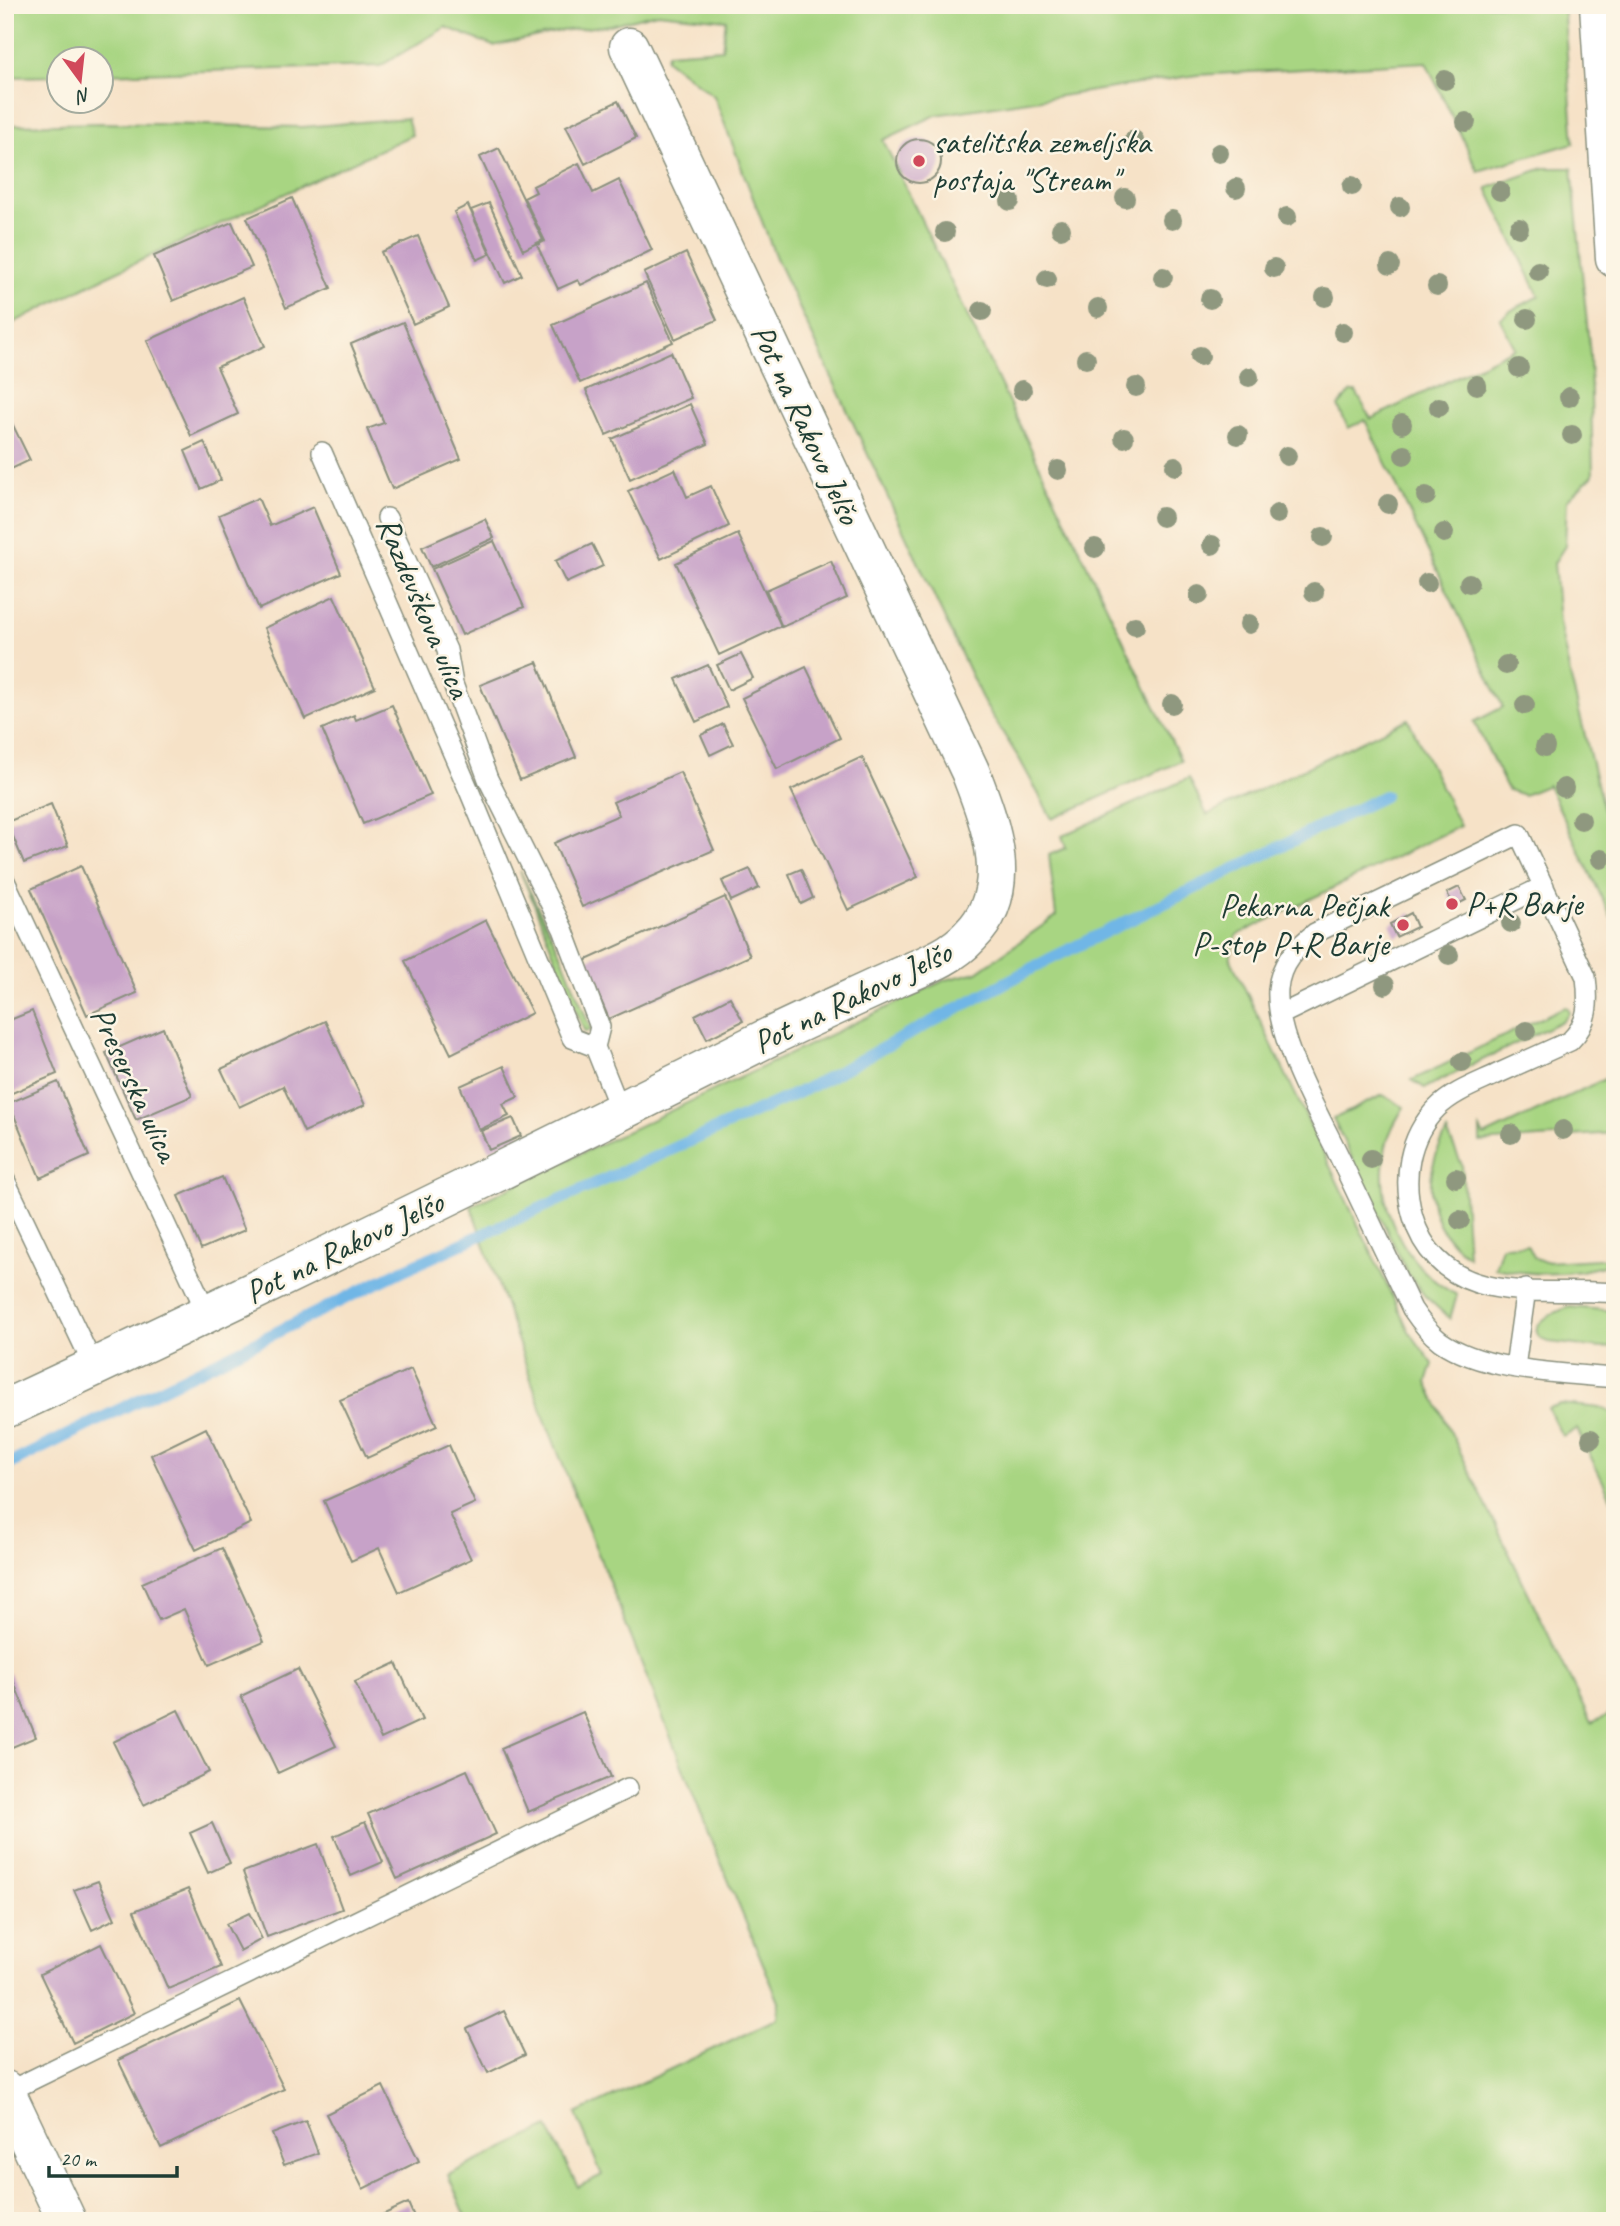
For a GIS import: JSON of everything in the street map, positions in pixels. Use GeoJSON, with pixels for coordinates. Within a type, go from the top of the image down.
{"type":"FeatureCollection","features":[{"type":"Feature","properties":{"kind":"street"},"geometry":{"type":"LineString","coordinates":[[1599,5],[1615,258]]}},
{"type":"Feature","properties":{"kind":"street","name":"Pot na Rakovo Jelšo"},"geometry":{"type":"LineString","coordinates":[[5,1409],[621,1112],[767,1038],[946,956],[972,935],[988,911],[996,883],[996,853],[989,819],[970,771],[629,47]]}},
{"type":"Feature","properties":{"kind":"street"},"geometry":{"type":"LineString","coordinates":[[6,2091],[67,2221]]}},
{"type":"Feature","properties":{"kind":"lane","name":"Razdevškova ulica"},"geometry":{"type":"LineString","coordinates":[[322,452],[468,788],[572,1038],[594,1047]]}},
{"type":"Feature","properties":{"kind":"lane","name":"Razdevškova ulica"},"geometry":{"type":"LineString","coordinates":[[387,518],[447,650],[453,684],[488,779],[563,929],[600,1027],[594,1047],[621,1112]]}},
{"type":"Feature","properties":{"kind":"lane"},"geometry":{"type":"LineString","coordinates":[[468,788],[488,779]]}},
{"type":"Feature","properties":{"kind":"lane"},"geometry":{"type":"LineString","coordinates":[[1615,1293],[1489,1287],[1458,1276],[1432,1254],[1422,1240],[1409,1205],[1406,1184],[1408,1165],[1422,1129],[1436,1109],[1461,1090],[1570,1041],[1581,1031],[1589,999],[1586,977],[1519,834],[1315,933],[1297,947],[1282,972],[1279,986],[1280,1015],[1301,1077],[1412,1309],[1429,1332],[1470,1356],[1515,1367],[1615,1378]]}},
{"type":"Feature","properties":{"kind":"lane","name":"Preserska ulica"},"geometry":{"type":"LineString","coordinates":[[5,881],[207,1313]]}},
{"type":"Feature","properties":{"kind":"lane"},"geometry":{"type":"LineString","coordinates":[[1280,1015],[1544,886]]}},
{"type":"Feature","properties":{"kind":"lane"},"geometry":{"type":"LineString","coordinates":[[5,1180],[94,1367]]}},
{"type":"Feature","properties":{"kind":"lane"},"geometry":{"type":"LineString","coordinates":[[1515,1367],[1526,1289]]}},
{"type":"Feature","properties":{"kind":"lane"},"geometry":{"type":"LineString","coordinates":[[6,2091],[628,1788]]}},
{"type":"Feature","properties":{"kind":"green space"},"geometry":{"type":"Polygon","coordinates":[[[5,5],[1563,5],[1574,143],[1478,171],[1426,62],[1197,75],[936,115],[883,140],[1181,761],[1052,819],[1020,760],[984,703],[776,258],[714,96],[666,59],[667,53],[722,49],[726,20],[657,13],[610,25],[561,31],[493,46],[446,27],[380,66],[116,74],[116,46],[46,46],[46,76],[5,77],[5,5]]]}},
{"type":"Feature","properties":{"kind":"green space"},"geometry":{"type":"Polygon","coordinates":[[[407,118],[412,135],[103,278],[5,327],[5,130],[14,125],[101,123],[303,127],[407,118]]]}},
{"type":"Feature","properties":{"kind":"green space"},"geometry":{"type":"Polygon","coordinates":[[[1544,168],[1572,168],[1590,355],[1593,475],[1567,500],[1565,546],[1554,563],[1559,622],[1609,832],[1610,854],[1615,874],[1615,944],[1613,921],[1548,785],[1524,795],[1508,790],[1474,722],[1503,707],[1365,420],[1348,428],[1338,406],[1351,392],[1356,392],[1371,419],[1515,348],[1500,319],[1539,296],[1487,188],[1544,168]]]}},
{"type":"Feature","properties":{"kind":"green space"},"geometry":{"type":"Polygon","coordinates":[[[1408,719],[1460,826],[1237,935],[1230,958],[1409,1331],[1433,1364],[1427,1383],[1591,1723],[1615,1712],[1615,2221],[468,2221],[448,2175],[548,2127],[578,2187],[602,2175],[576,2114],[778,2018],[779,2002],[707,1829],[544,1417],[471,1206],[945,980],[977,972],[1056,916],[1049,855],[1066,848],[1062,836],[1189,778],[1207,815],[1408,719]]]}},
{"type":"Feature","properties":{"kind":"green space"},"geometry":{"type":"Polygon","coordinates":[[[520,871],[561,954],[591,1030],[585,1032],[520,871]]]}},
{"type":"Feature","properties":{"kind":"green space"},"geometry":{"type":"Polygon","coordinates":[[[1564,1007],[1568,1008],[1569,1013],[1562,1021],[1425,1088],[1412,1080],[1564,1007]]]}},
{"type":"Feature","properties":{"kind":"green space"},"geometry":{"type":"Polygon","coordinates":[[[1615,1074],[1615,1133],[1480,1142],[1480,1129],[1484,1136],[1615,1074]]]}},
{"type":"Feature","properties":{"kind":"green space"},"geometry":{"type":"Polygon","coordinates":[[[1383,1095],[1404,1107],[1391,1130],[1386,1146],[1384,1189],[1389,1211],[1408,1252],[1438,1284],[1457,1295],[1450,1319],[1425,1296],[1408,1274],[1333,1119],[1383,1095]]]}},
{"type":"Feature","properties":{"kind":"green space"},"geometry":{"type":"Polygon","coordinates":[[[1447,1132],[1462,1165],[1468,1256],[1453,1244],[1443,1230],[1435,1215],[1432,1198],[1434,1165],[1447,1132]]]}},
{"type":"Feature","properties":{"kind":"green space"},"geometry":{"type":"Polygon","coordinates":[[[1527,1245],[1533,1257],[1545,1262],[1615,1258],[1615,1262],[1586,1270],[1555,1273],[1495,1268],[1502,1246],[1527,1245]]]}},
{"type":"Feature","properties":{"kind":"green space"},"geometry":{"type":"Polygon","coordinates":[[[1570,1307],[1615,1311],[1615,1347],[1549,1342],[1540,1337],[1537,1332],[1542,1321],[1570,1307]]]}},
{"type":"Feature","properties":{"kind":"green space"},"geometry":{"type":"Polygon","coordinates":[[[1561,1404],[1601,1408],[1615,1413],[1615,1506],[1577,1429],[1562,1436],[1548,1408],[1561,1404]]]}},
{"type":"Feature","properties":{"kind":"building"},"geometry":{"type":"Polygon","coordinates":[[[618,101],[636,138],[585,164],[566,126],[618,101]]]}},
{"type":"Feature","properties":{"kind":"building","name":"satelitska zemeljska postaja \"Stream\""},"geometry":{"type":"Polygon","coordinates":[[[919,139],[934,146],[941,161],[934,176],[919,183],[904,176],[897,161],[904,146],[919,139]]]}},
{"type":"Feature","properties":{"kind":"building"},"geometry":{"type":"Polygon","coordinates":[[[499,148],[543,240],[523,250],[480,157],[499,148]]]}},
{"type":"Feature","properties":{"kind":"building"},"geometry":{"type":"Polygon","coordinates":[[[579,163],[593,193],[619,180],[652,250],[581,285],[578,280],[558,289],[537,245],[545,241],[524,198],[536,192],[533,186],[579,163]]]}},
{"type":"Feature","properties":{"kind":"building"},"geometry":{"type":"Polygon","coordinates":[[[292,198],[331,288],[286,308],[247,218],[292,198]]]}},
{"type":"Feature","properties":{"kind":"building"},"geometry":{"type":"Polygon","coordinates":[[[489,203],[522,275],[505,283],[471,210],[489,203]]]}},
{"type":"Feature","properties":{"kind":"building"},"geometry":{"type":"Polygon","coordinates":[[[468,205],[490,254],[477,260],[454,212],[468,205]]]}},
{"type":"Feature","properties":{"kind":"building"},"geometry":{"type":"Polygon","coordinates":[[[232,222],[252,267],[173,301],[154,256],[232,222]]]}},
{"type":"Feature","properties":{"kind":"building"},"geometry":{"type":"Polygon","coordinates":[[[418,236],[449,307],[413,324],[381,252],[418,236]]]}},
{"type":"Feature","properties":{"kind":"building"},"geometry":{"type":"Polygon","coordinates":[[[686,253],[717,320],[675,339],[644,273],[686,253]]]}},
{"type":"Feature","properties":{"kind":"building"},"geometry":{"type":"Polygon","coordinates":[[[646,283],[673,342],[580,383],[553,325],[646,283]]]}},
{"type":"Feature","properties":{"kind":"building"},"geometry":{"type":"Polygon","coordinates":[[[243,297],[265,346],[217,367],[238,414],[191,436],[147,341],[243,297]]]}},
{"type":"Feature","properties":{"kind":"building"},"geometry":{"type":"Polygon","coordinates":[[[403,322],[461,459],[392,489],[367,429],[384,423],[351,344],[403,322]]]}},
{"type":"Feature","properties":{"kind":"building"},"geometry":{"type":"Polygon","coordinates":[[[671,352],[691,398],[606,435],[586,390],[671,352]]]}},
{"type":"Feature","properties":{"kind":"building"},"geometry":{"type":"Polygon","coordinates":[[[690,404],[708,444],[630,479],[612,439],[690,404]]]}},
{"type":"Feature","properties":{"kind":"building"},"geometry":{"type":"Polygon","coordinates":[[[8,415],[30,460],[5,472],[5,416],[8,415]]]}},
{"type":"Feature","properties":{"kind":"building"},"geometry":{"type":"Polygon","coordinates":[[[204,442],[221,480],[201,489],[185,451],[204,442]]]}},
{"type":"Feature","properties":{"kind":"building"},"geometry":{"type":"Polygon","coordinates":[[[675,469],[687,497],[711,486],[729,526],[661,559],[628,491],[675,469]]]}},
{"type":"Feature","properties":{"kind":"building"},"geometry":{"type":"Polygon","coordinates":[[[258,498],[270,526],[313,507],[341,573],[259,609],[219,515],[258,498]]]}},
{"type":"Feature","properties":{"kind":"building"},"geometry":{"type":"Polygon","coordinates":[[[485,519],[494,538],[431,567],[422,547],[485,519]]]}},
{"type":"Feature","properties":{"kind":"building"},"geometry":{"type":"Polygon","coordinates":[[[738,534],[781,626],[719,655],[676,563],[738,534]]]}},
{"type":"Feature","properties":{"kind":"building"},"geometry":{"type":"Polygon","coordinates":[[[494,541],[524,607],[462,635],[432,569],[494,541]]]}},
{"type":"Feature","properties":{"kind":"building"},"geometry":{"type":"Polygon","coordinates":[[[592,544],[603,566],[566,583],[555,561],[592,544]]]}},
{"type":"Feature","properties":{"kind":"building"},"geometry":{"type":"Polygon","coordinates":[[[831,561],[847,598],[782,627],[766,590],[831,561]]]}},
{"type":"Feature","properties":{"kind":"building"},"geometry":{"type":"Polygon","coordinates":[[[334,596],[375,687],[305,719],[264,628],[334,596]]]}},
{"type":"Feature","properties":{"kind":"building"},"geometry":{"type":"Polygon","coordinates":[[[741,654],[753,678],[729,690],[717,665],[741,654]]]}},
{"type":"Feature","properties":{"kind":"building"},"geometry":{"type":"Polygon","coordinates":[[[537,662],[576,757],[520,780],[480,685],[537,662]]]}},
{"type":"Feature","properties":{"kind":"building"},"geometry":{"type":"Polygon","coordinates":[[[708,665],[727,707],[696,722],[676,679],[708,665]]]}},
{"type":"Feature","properties":{"kind":"building"},"geometry":{"type":"Polygon","coordinates":[[[806,667],[840,738],[777,769],[742,698],[806,667]]]}},
{"type":"Feature","properties":{"kind":"building"},"geometry":{"type":"Polygon","coordinates":[[[392,705],[431,795],[363,824],[322,729],[354,715],[356,720],[392,705]]]}},
{"type":"Feature","properties":{"kind":"building"},"geometry":{"type":"Polygon","coordinates":[[[723,724],[733,744],[710,755],[701,735],[723,724]]]}},
{"type":"Feature","properties":{"kind":"building"},"geometry":{"type":"Polygon","coordinates":[[[862,757],[918,877],[848,910],[791,790],[862,757]]]}},
{"type":"Feature","properties":{"kind":"building"},"geometry":{"type":"Polygon","coordinates":[[[680,772],[714,850],[582,907],[554,843],[619,815],[613,802],[680,772]]]}},
{"type":"Feature","properties":{"kind":"building"},"geometry":{"type":"Polygon","coordinates":[[[51,804],[68,846],[24,863],[7,822],[51,804]]]}},
{"type":"Feature","properties":{"kind":"building"},"geometry":{"type":"Polygon","coordinates":[[[81,866],[137,993],[87,1015],[31,889],[81,866]]]}},
{"type":"Feature","properties":{"kind":"building"},"geometry":{"type":"Polygon","coordinates":[[[750,869],[759,888],[731,901],[722,881],[750,869]]]}},
{"type":"Feature","properties":{"kind":"building"},"geometry":{"type":"Polygon","coordinates":[[[801,869],[813,898],[801,904],[789,874],[801,869]]]}},
{"type":"Feature","properties":{"kind":"building"},"geometry":{"type":"Polygon","coordinates":[[[1459,887],[1466,900],[1454,906],[1447,893],[1459,887]]]}},
{"type":"Feature","properties":{"kind":"building"},"geometry":{"type":"Polygon","coordinates":[[[725,897],[750,956],[609,1019],[584,961],[725,897]]]}},
{"type":"Feature","properties":{"kind":"building","name":"Pekarna Pečjak P-stop P+R Barje"},"geometry":{"type":"Polygon","coordinates":[[[1411,913],[1417,927],[1396,937],[1390,924],[1411,913]]]}},
{"type":"Feature","properties":{"kind":"building"},"geometry":{"type":"Polygon","coordinates":[[[486,920],[532,1013],[451,1054],[405,961],[486,920]]]}},
{"type":"Feature","properties":{"kind":"building"},"geometry":{"type":"Polygon","coordinates":[[[730,997],[743,1021],[707,1039],[695,1015],[730,997]]]}},
{"type":"Feature","properties":{"kind":"building"},"geometry":{"type":"Polygon","coordinates":[[[32,1011],[57,1074],[5,1096],[5,1022],[32,1011]]]}},
{"type":"Feature","properties":{"kind":"building"},"geometry":{"type":"Polygon","coordinates":[[[325,1021],[365,1105],[304,1132],[283,1086],[239,1107],[221,1069],[325,1021]]]}},
{"type":"Feature","properties":{"kind":"building"},"geometry":{"type":"Polygon","coordinates":[[[163,1028],[192,1096],[136,1120],[106,1053],[163,1028]]]}},
{"type":"Feature","properties":{"kind":"building"},"geometry":{"type":"Polygon","coordinates":[[[504,1066],[518,1097],[503,1104],[509,1116],[479,1130],[460,1086],[504,1066]]]}},
{"type":"Feature","properties":{"kind":"building"},"geometry":{"type":"Polygon","coordinates":[[[58,1082],[89,1156],[40,1178],[9,1103],[58,1082]]]}},
{"type":"Feature","properties":{"kind":"building"},"geometry":{"type":"Polygon","coordinates":[[[513,1118],[521,1136],[489,1150],[481,1131],[513,1118]]]}},
{"type":"Feature","properties":{"kind":"building"},"geometry":{"type":"Polygon","coordinates":[[[222,1177],[245,1230],[201,1249],[178,1196],[222,1177]]]}},
{"type":"Feature","properties":{"kind":"building"},"geometry":{"type":"Polygon","coordinates":[[[411,1369],[437,1426],[367,1458],[340,1400],[411,1369]]]}},
{"type":"Feature","properties":{"kind":"building"},"geometry":{"type":"Polygon","coordinates":[[[206,1428],[251,1523],[196,1550],[151,1455],[206,1428]]]}},
{"type":"Feature","properties":{"kind":"building"},"geometry":{"type":"Polygon","coordinates":[[[449,1445],[475,1503],[450,1514],[471,1559],[399,1592],[379,1548],[351,1561],[324,1501],[449,1445]]]}},
{"type":"Feature","properties":{"kind":"building"},"geometry":{"type":"Polygon","coordinates":[[[222,1548],[264,1641],[209,1665],[184,1609],[159,1620],[142,1583],[222,1548]]]}},
{"type":"Feature","properties":{"kind":"building"},"geometry":{"type":"Polygon","coordinates":[[[396,1663],[422,1720],[381,1739],[355,1682],[396,1663]]]}},
{"type":"Feature","properties":{"kind":"building"},"geometry":{"type":"Polygon","coordinates":[[[298,1669],[336,1746],[278,1773],[241,1696],[298,1669]]]}},
{"type":"Feature","properties":{"kind":"building"},"geometry":{"type":"Polygon","coordinates":[[[10,1673],[36,1737],[5,1750],[5,1675],[10,1673]]]}},
{"type":"Feature","properties":{"kind":"building"},"geometry":{"type":"Polygon","coordinates":[[[178,1710],[209,1772],[144,1805],[113,1742],[178,1710]]]}},
{"type":"Feature","properties":{"kind":"building"},"geometry":{"type":"Polygon","coordinates":[[[583,1712],[611,1777],[528,1812],[501,1748],[583,1712]]]}},
{"type":"Feature","properties":{"kind":"building"},"geometry":{"type":"Polygon","coordinates":[[[467,1770],[496,1834],[397,1879],[368,1814],[467,1770]]]}},
{"type":"Feature","properties":{"kind":"building"},"geometry":{"type":"Polygon","coordinates":[[[365,1822],[383,1862],[351,1876],[334,1836],[365,1822]]]}},
{"type":"Feature","properties":{"kind":"building"},"geometry":{"type":"Polygon","coordinates":[[[212,1823],[230,1863],[208,1873],[190,1833],[212,1823]]]}},
{"type":"Feature","properties":{"kind":"building"},"geometry":{"type":"Polygon","coordinates":[[[318,1844],[342,1909],[267,1937],[243,1872],[318,1844]]]}},
{"type":"Feature","properties":{"kind":"building"},"geometry":{"type":"Polygon","coordinates":[[[98,1881],[115,1919],[92,1930],[74,1890],[98,1881]]]}},
{"type":"Feature","properties":{"kind":"building"},"geometry":{"type":"Polygon","coordinates":[[[188,1889],[221,1967],[168,1989],[134,1911],[188,1889]]]}},
{"type":"Feature","properties":{"kind":"building"},"geometry":{"type":"Polygon","coordinates":[[[249,1913],[262,1939],[240,1951],[226,1924],[249,1913]]]}},
{"type":"Feature","properties":{"kind":"building"},"geometry":{"type":"Polygon","coordinates":[[[101,1944],[134,2013],[73,2043],[40,1974],[101,1944]]]}},
{"type":"Feature","properties":{"kind":"building"},"geometry":{"type":"Polygon","coordinates":[[[240,2001],[284,2089],[161,2148],[118,2060],[240,2001]]]}},
{"type":"Feature","properties":{"kind":"building"},"geometry":{"type":"Polygon","coordinates":[[[504,2011],[525,2055],[488,2073],[467,2029],[504,2011]]]}},
{"type":"Feature","properties":{"kind":"building"},"geometry":{"type":"Polygon","coordinates":[[[383,2086],[419,2161],[363,2189],[326,2114],[383,2086]]]}},
{"type":"Feature","properties":{"kind":"building"},"geometry":{"type":"Polygon","coordinates":[[[306,2121],[318,2153],[284,2165],[272,2134],[306,2121]]]}},
{"type":"Feature","properties":{"kind":"building"},"geometry":{"type":"Polygon","coordinates":[[[408,2203],[416,2221],[369,2221],[408,2203]]]}},
{"type":"Feature","properties":{"kind":"waterway"},"geometry":{"type":"LineString","coordinates":[[5,1466],[401,1271],[806,1089],[1048,960],[1384,796]]}},
{"type":"Feature","properties":{"kind":"place","name":"satelitska zemeljska postaja \"Stream\""},"geometry":{"type":"Point","coordinates":[919,161]}},
{"type":"Feature","properties":{"kind":"place","name":"P+R Barje"},"geometry":{"type":"Point","coordinates":[1452,904]}},
{"type":"Feature","properties":{"kind":"place","name":"Pekarna Pečjak P-stop P+R Barje"},"geometry":{"type":"Point","coordinates":[1403,925]}}]}
